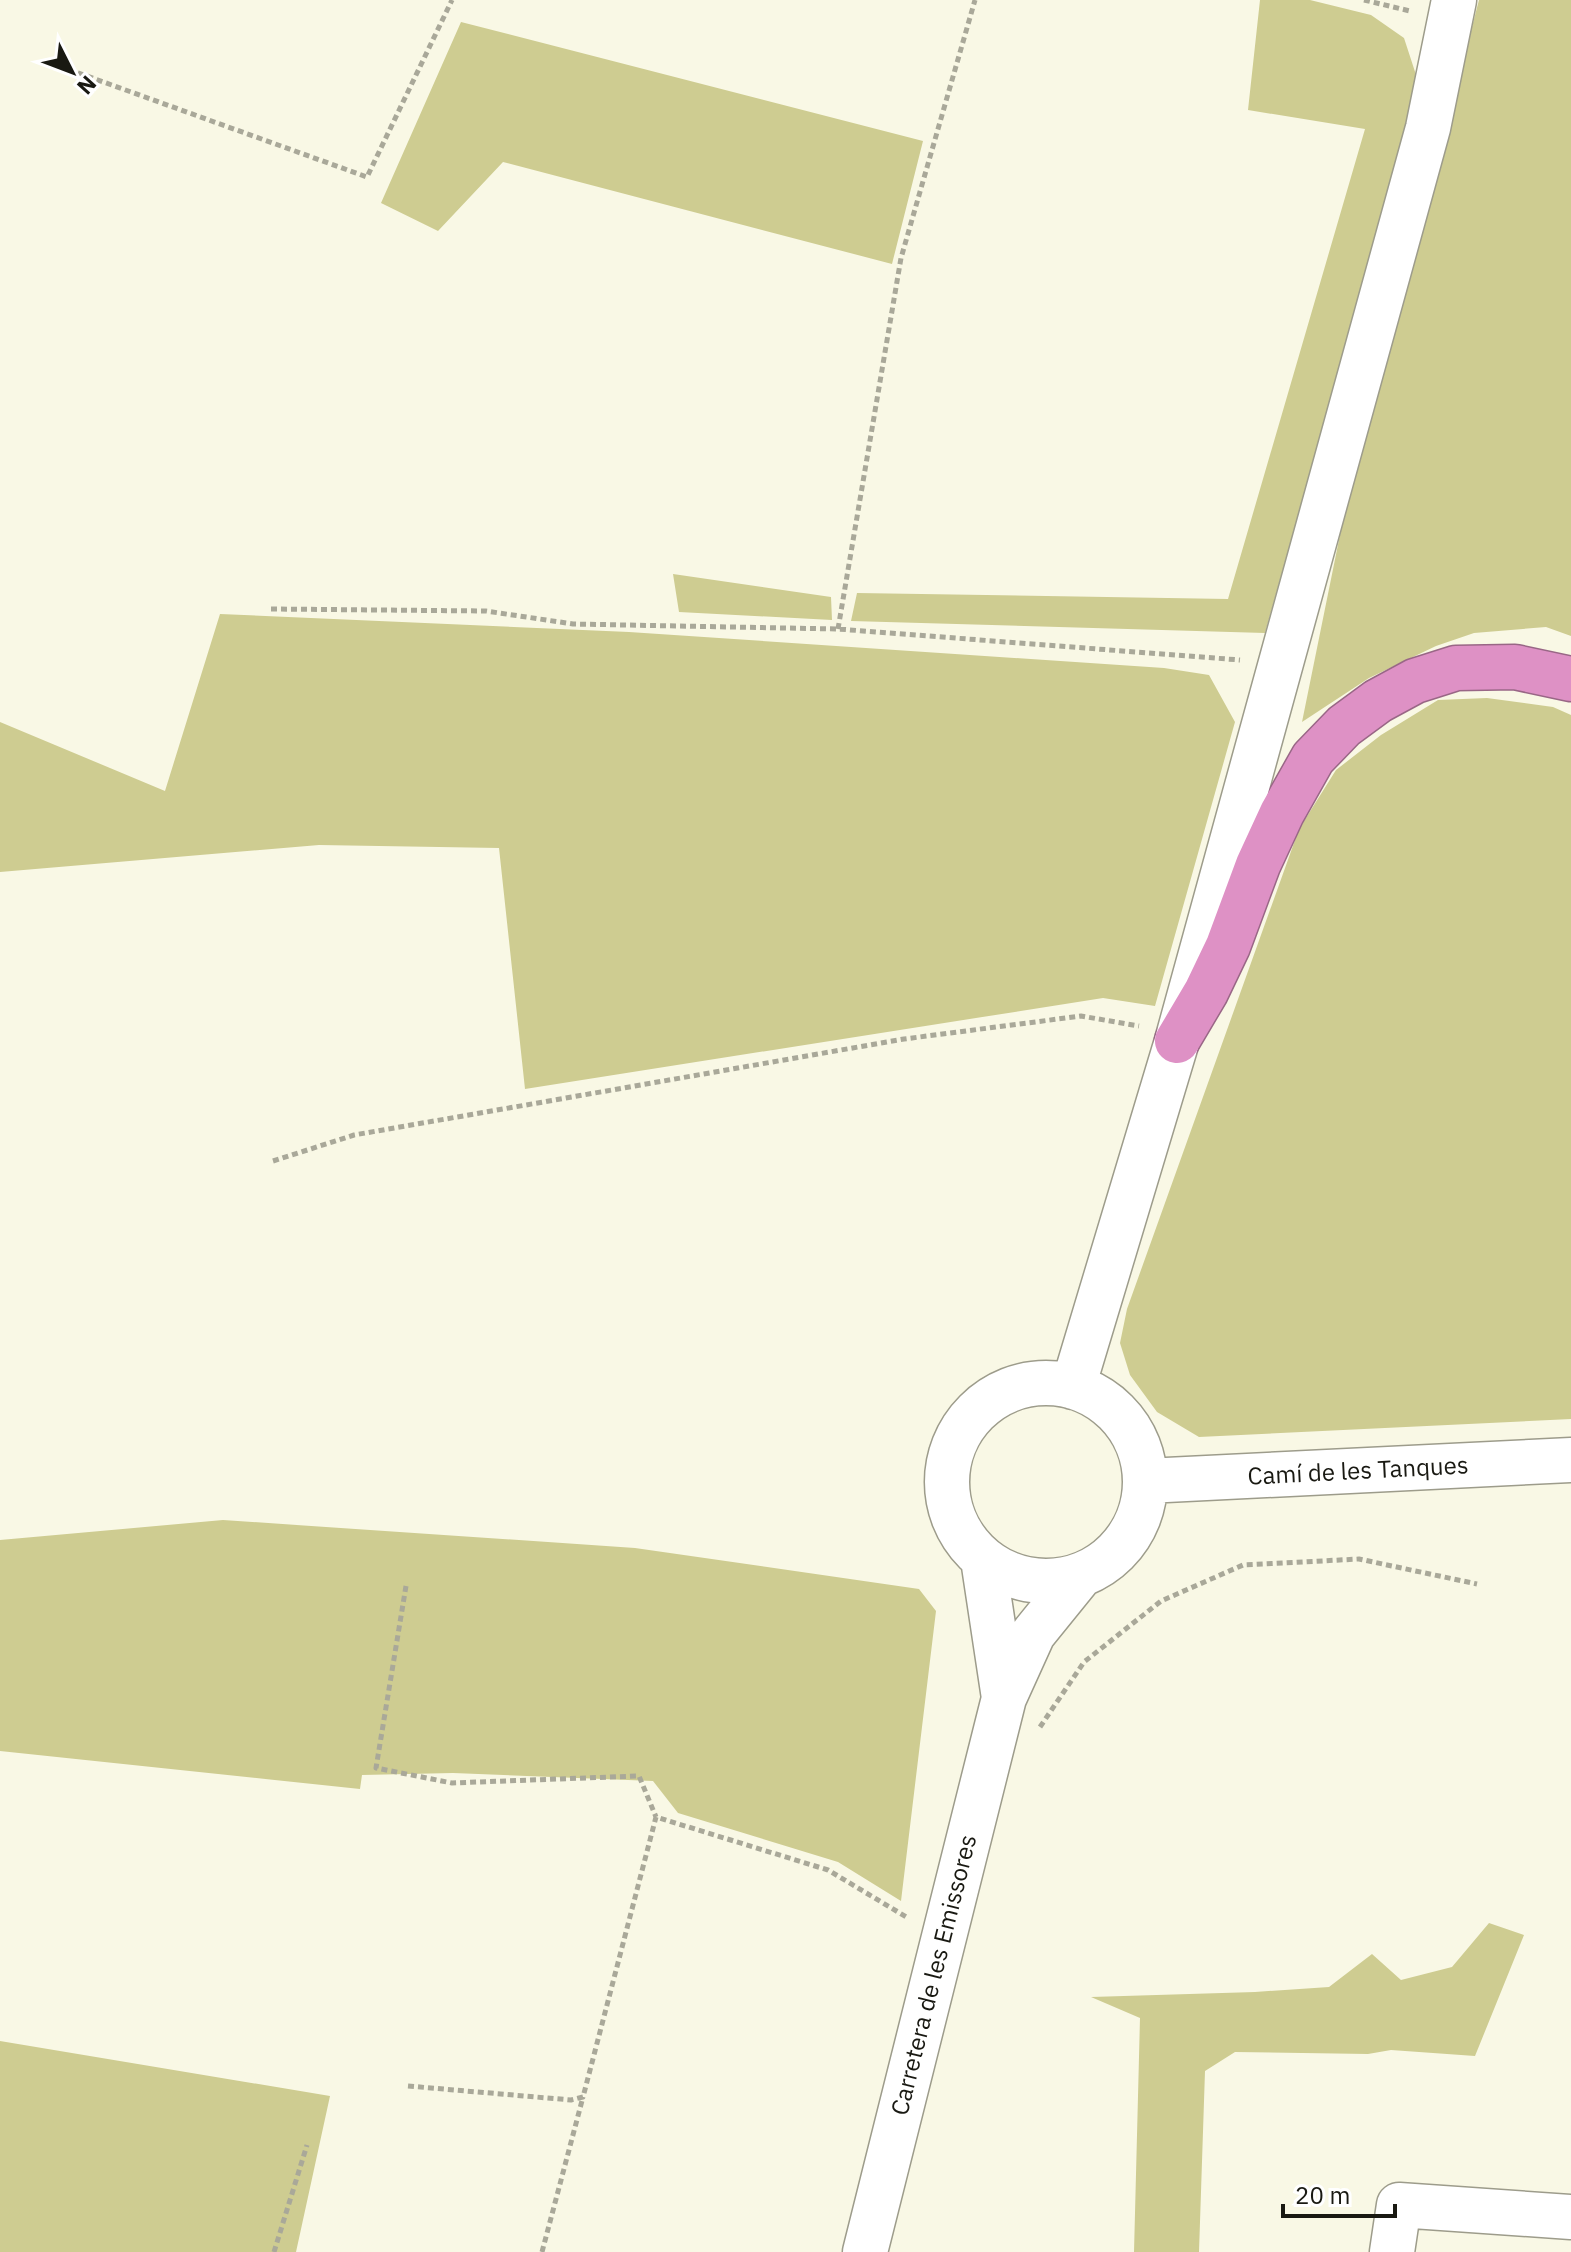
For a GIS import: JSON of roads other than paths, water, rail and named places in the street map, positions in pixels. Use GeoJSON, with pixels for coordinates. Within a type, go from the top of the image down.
{"type":"FeatureCollection","features":[{"type":"Feature","properties":{"kind":"highway"},"geometry":{"type":"LineString","coordinates":[[1177,1041],[1228,946],[1258,865],[1282,813],[1313,758],[1344,726],[1378,701],[1415,681],[1456,668],[1515,667],[1571,679]]}},
{"type":"Feature","properties":{"kind":"street"},"geometry":{"type":"LineString","coordinates":[[1073,1387],[1177,1041],[1428,128],[1454,0]]}},
{"type":"Feature","properties":{"kind":"street"},"geometry":{"type":"LineString","coordinates":[[1051,1383],[1073,1387],[1093,1394],[1111,1407],[1137,1440],[1146,1481],[1137,1521],[1127,1539],[1098,1567],[1060,1581],[1039,1582],[1010,1574],[983,1559],[962,1534],[948,1502],[950,1457],[971,1417],[987,1402],[1029,1384],[1051,1383]]}},
{"type":"Feature","properties":{"kind":"street","name":"Camí de les Tanques"},"geometry":{"type":"LineString","coordinates":[[1146,1481],[1571,1460]]}},
{"type":"Feature","properties":{"kind":"street"},"geometry":{"type":"LineString","coordinates":[[983,1559],[1004,1698]]}},
{"type":"Feature","properties":{"kind":"street"},"geometry":{"type":"LineString","coordinates":[[1004,1698],[1033,1634],[1080,1576]]}},
{"type":"Feature","properties":{"kind":"street","name":"Carretera de les Emissores"},"geometry":{"type":"LineString","coordinates":[[865,2252],[1004,1698]]}},
{"type":"Feature","properties":{"kind":"street"},"geometry":{"type":"LineString","coordinates":[[1392,2252],[1399,2205],[1571,2217]]}}]}
